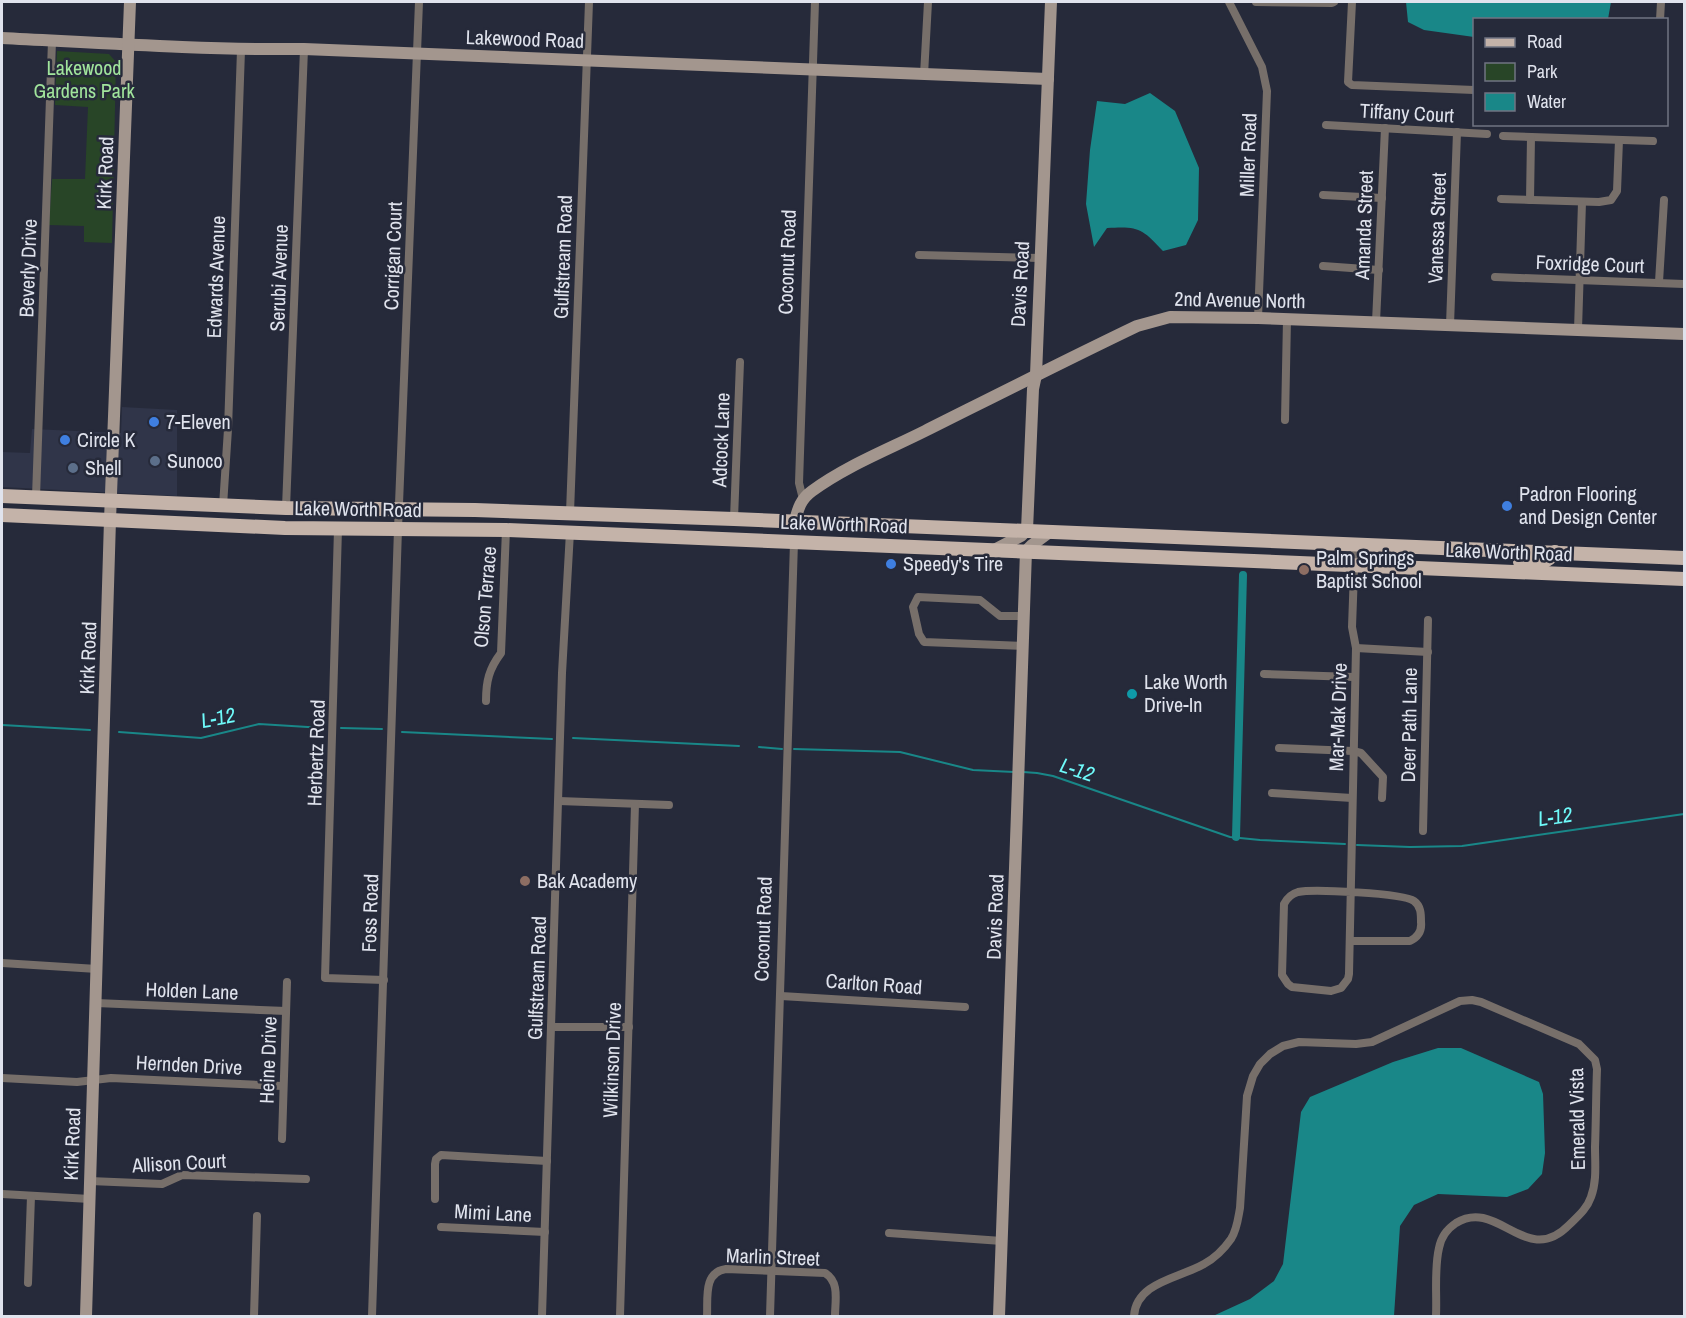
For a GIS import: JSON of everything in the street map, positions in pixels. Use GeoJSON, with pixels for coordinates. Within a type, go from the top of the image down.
{"type":"FeatureCollection","features":[{"type":"Feature","properties":{"kind":"main road","name":"Lake Worth Road"},"geometry":{"type":"LineString","coordinates":[[2,496],[286,508],[475,510],[795,521],[1684,558]]}},
{"type":"Feature","properties":{"kind":"main road"},"geometry":{"type":"LineString","coordinates":[[506,530],[516,522],[554,522],[570,513]]}},
{"type":"Feature","properties":{"kind":"main road","name":"Lake Worth Road"},"geometry":{"type":"LineString","coordinates":[[2,515],[338,529],[570,532],[1684,579]]}},
{"type":"Feature","properties":{"kind":"main road"},"geometry":{"type":"LineString","coordinates":[[570,532],[575,525],[584,522],[624,523],[631,515]]}},
{"type":"Feature","properties":{"kind":"main road"},"geometry":{"type":"LineString","coordinates":[[738,540],[753,533],[786,532],[795,521]]}},
{"type":"Feature","properties":{"kind":"main road"},"geometry":{"type":"LineString","coordinates":[[794,542],[795,535],[803,530],[835,531],[857,524]]}},
{"type":"Feature","properties":{"kind":"main road"},"geometry":{"type":"LineString","coordinates":[[1492,570],[1499,562],[1542,563],[1549,560],[1555,552]]}},
{"type":"Feature","properties":{"kind":"main road"},"geometry":{"type":"LineString","coordinates":[[1654,578],[1662,569],[1684,570]]}},
{"type":"Feature","properties":{"kind":"street","name":"Kirk Road"},"geometry":{"type":"LineString","coordinates":[[86,1317],[110,520],[130,2]]}},
{"type":"Feature","properties":{"kind":"street","name":"Corrigan Court"},"geometry":{"type":"LineString","coordinates":[[400,511],[419,2]]}},
{"type":"Feature","properties":{"kind":"street","name":"Gulfstream Road"},"geometry":{"type":"LineString","coordinates":[[570,513],[588,2]]}},
{"type":"Feature","properties":{"kind":"street","name":"Coconut Road"},"geometry":{"type":"LineString","coordinates":[[795,521],[798,506],[803,499],[799,483],[815,2]]}},
{"type":"Feature","properties":{"kind":"street"},"geometry":{"type":"LineString","coordinates":[[924,75],[928,2]]}},
{"type":"Feature","properties":{"kind":"street","name":"Davis Road"},"geometry":{"type":"LineString","coordinates":[[1027,530],[1033,389],[1036,375],[1051,2]]}},
{"type":"Feature","properties":{"kind":"street","name":"Miller Road"},"geometry":{"type":"LineString","coordinates":[[1229,2],[1263,66],[1267,91],[1258,318]]}},
{"type":"Feature","properties":{"kind":"street"},"geometry":{"type":"LineString","coordinates":[[1256,2],[1334,2]]}},
{"type":"Feature","properties":{"kind":"street"},"geometry":{"type":"LineString","coordinates":[[1352,2],[1348,82],[1352,85],[1473,90]]}},
{"type":"Feature","properties":{"kind":"street"},"geometry":{"type":"LineString","coordinates":[[1660,18],[1661,2]]}},
{"type":"Feature","properties":{"kind":"street","name":"Lakewood Road"},"geometry":{"type":"LineString","coordinates":[[2,38],[129,46],[241,50],[304,49],[1048,79]]}},
{"type":"Feature","properties":{"kind":"street","name":"Beverly Drive"},"geometry":{"type":"LineString","coordinates":[[36,497],[51,41]]}},
{"type":"Feature","properties":{"kind":"street","name":"Serubi Avenue"},"geometry":{"type":"LineString","coordinates":[[286,508],[304,49]]}},
{"type":"Feature","properties":{"kind":"street","name":"Edwards Avenue"},"geometry":{"type":"LineString","coordinates":[[223,506],[228,429],[241,50]]}},
{"type":"Feature","properties":{"kind":"street","name":"Tiffany Court"},"geometry":{"type":"LineString","coordinates":[[1326,125],[1487,134]]}},
{"type":"Feature","properties":{"kind":"street","name":"Amanda Street"},"geometry":{"type":"LineString","coordinates":[[1376,322],[1385,128]]}},
{"type":"Feature","properties":{"kind":"street","name":"Vanessa Street"},"geometry":{"type":"LineString","coordinates":[[1450,325],[1457,132]]}},
{"type":"Feature","properties":{"kind":"street"},"geometry":{"type":"LineString","coordinates":[[1503,136],[1653,141]]}},
{"type":"Feature","properties":{"kind":"street"},"geometry":{"type":"LineString","coordinates":[[1530,200],[1532,137]]}},
{"type":"Feature","properties":{"kind":"street"},"geometry":{"type":"LineString","coordinates":[[1501,199],[1606,202],[1615,196],[1617,191],[1619,140]]}},
{"type":"Feature","properties":{"kind":"street"},"geometry":{"type":"LineString","coordinates":[[1323,195],[1382,198]]}},
{"type":"Feature","properties":{"kind":"street"},"geometry":{"type":"LineString","coordinates":[[1659,282],[1664,200]]}},
{"type":"Feature","properties":{"kind":"street"},"geometry":{"type":"LineString","coordinates":[[1578,330],[1582,202]]}},
{"type":"Feature","properties":{"kind":"street"},"geometry":{"type":"LineString","coordinates":[[919,255],[1041,258]]}},
{"type":"Feature","properties":{"kind":"street"},"geometry":{"type":"LineString","coordinates":[[1323,266],[1379,270]]}},
{"type":"Feature","properties":{"kind":"street","name":"Foxridge Court"},"geometry":{"type":"LineString","coordinates":[[1495,277],[1684,284]]}},
{"type":"Feature","properties":{"kind":"street","name":"2nd Avenue North"},"geometry":{"type":"LineString","coordinates":[[803,499],[812,491],[848,470],[1036,375],[1137,326],[1170,317],[1258,318],[1684,334]]}},
{"type":"Feature","properties":{"kind":"street"},"geometry":{"type":"LineString","coordinates":[[1285,420],[1287,319]]}},
{"type":"Feature","properties":{"kind":"street","name":"Adcock Lane"},"geometry":{"type":"LineString","coordinates":[[734,519],[740,362]]}},
{"type":"Feature","properties":{"kind":"street","name":"Foss Road"},"geometry":{"type":"LineString","coordinates":[[372,1317],[400,511]]}},
{"type":"Feature","properties":{"kind":"street","name":"Herbertz Road"},"geometry":{"type":"LineString","coordinates":[[338,529],[325,978],[384,980]]}},
{"type":"Feature","properties":{"kind":"street","name":"Olson Terrace"},"geometry":{"type":"LineString","coordinates":[[486,701],[486,678],[501,653],[506,530]]}},
{"type":"Feature","properties":{"kind":"street"},"geometry":{"type":"LineString","coordinates":[[994,550],[1021,536],[1027,530]]}},
{"type":"Feature","properties":{"kind":"street"},"geometry":{"type":"LineString","coordinates":[[1026,551],[1051,531]]}},
{"type":"Feature","properties":{"kind":"street","name":"Gulfstream Road"},"geometry":{"type":"LineString","coordinates":[[542,1317],[570,532]]}},
{"type":"Feature","properties":{"kind":"street","name":"Coconut Road"},"geometry":{"type":"LineString","coordinates":[[770,1317],[794,542]]}},
{"type":"Feature","properties":{"kind":"street","name":"Mar-Mak Drive"},"geometry":{"type":"LineString","coordinates":[[1350,892],[1301,892],[1290,895],[1284,904],[1282,975],[1292,987],[1336,990],[1341,988],[1348,979],[1356,648],[1352,627],[1355,544]]}},
{"type":"Feature","properties":{"kind":"street","name":"Davis Road"},"geometry":{"type":"LineString","coordinates":[[999,1317],[1026,551]]}},
{"type":"Feature","properties":{"kind":"street"},"geometry":{"type":"LineString","coordinates":[[1022,646],[924,642],[919,634],[913,607],[918,597],[980,600],[1000,616],[1024,616]]}},
{"type":"Feature","properties":{"kind":"street","name":"Deer Path Lane"},"geometry":{"type":"LineString","coordinates":[[1423,831],[1428,620]]}},
{"type":"Feature","properties":{"kind":"street"},"geometry":{"type":"LineString","coordinates":[[1356,648],[1428,652]]}},
{"type":"Feature","properties":{"kind":"street"},"geometry":{"type":"LineString","coordinates":[[1264,674],[1354,677]]}},
{"type":"Feature","properties":{"kind":"street"},"geometry":{"type":"LineString","coordinates":[[1279,748],[1361,753],[1383,777],[1382,798]]}},
{"type":"Feature","properties":{"kind":"street"},"geometry":{"type":"LineString","coordinates":[[1272,793],[1352,798]]}},
{"type":"Feature","properties":{"kind":"street"},"geometry":{"type":"LineString","coordinates":[[559,801],[669,805]]}},
{"type":"Feature","properties":{"kind":"street","name":"Wilkinson Drive"},"geometry":{"type":"LineString","coordinates":[[620,1317],[635,804]]}},
{"type":"Feature","properties":{"kind":"street"},"geometry":{"type":"LineString","coordinates":[[1350,892],[1410,899],[1419,906],[1422,924],[1419,934],[1410,941],[1350,941]]}},
{"type":"Feature","properties":{"kind":"street"},"geometry":{"type":"LineString","coordinates":[[2,963],[97,969]]}},
{"type":"Feature","properties":{"kind":"street","name":"Heine Drive"},"geometry":{"type":"LineString","coordinates":[[282,1139],[287,982]]}},
{"type":"Feature","properties":{"kind":"street","name":"Carlton Road"},"geometry":{"type":"LineString","coordinates":[[781,996],[965,1007]]}},
{"type":"Feature","properties":{"kind":"street","name":"Emerald Vista"},"geometry":{"type":"LineString","coordinates":[[1134,1317],[1136,1306],[1150,1287],[1203,1265],[1224,1249],[1233,1237],[1238,1225],[1240,1208],[1247,1096],[1253,1076],[1270,1054],[1283,1046],[1299,1042],[1356,1044],[1372,1042],[1460,1001],[1472,1000],[1482,1002],[1579,1044],[1595,1060],[1597,1069],[1594,1185],[1586,1208],[1565,1229],[1547,1239],[1524,1238],[1487,1218],[1476,1216],[1463,1219],[1450,1227],[1442,1236],[1438,1249],[1436,1317]]}},
{"type":"Feature","properties":{"kind":"street","name":"Holden Lane"},"geometry":{"type":"LineString","coordinates":[[96,1003],[286,1011]]}},
{"type":"Feature","properties":{"kind":"street"},"geometry":{"type":"LineString","coordinates":[[552,1027],[629,1027]]}},
{"type":"Feature","properties":{"kind":"street","name":"Hernden Drive"},"geometry":{"type":"LineString","coordinates":[[2,1078],[77,1083],[111,1078],[283,1086]]}},
{"type":"Feature","properties":{"kind":"street"},"geometry":{"type":"LineString","coordinates":[[435,1199],[435,1164],[436,1159],[441,1155],[547,1161]]}},
{"type":"Feature","properties":{"kind":"street","name":"Allison Court"},"geometry":{"type":"LineString","coordinates":[[90,1181],[162,1184],[182,1175],[306,1179]]}},
{"type":"Feature","properties":{"kind":"street"},"geometry":{"type":"LineString","coordinates":[[2,1194],[90,1199]]}},
{"type":"Feature","properties":{"kind":"street"},"geometry":{"type":"LineString","coordinates":[[28,1283],[31,1196]]}},
{"type":"Feature","properties":{"kind":"street"},"geometry":{"type":"LineString","coordinates":[[254,1317],[257,1216]]}},
{"type":"Feature","properties":{"kind":"street","name":"Mimi Lane"},"geometry":{"type":"LineString","coordinates":[[441,1227],[545,1232]]}},
{"type":"Feature","properties":{"kind":"street"},"geometry":{"type":"LineString","coordinates":[[889,1233],[1002,1241]]}},
{"type":"Feature","properties":{"kind":"street","name":"Marlin Street"},"geometry":{"type":"LineString","coordinates":[[707,1317],[709,1281],[715,1272],[726,1269],[820,1272],[830,1276],[836,1285],[835,1317]]}},
{"type":"Feature","properties":{"kind":"shaded area"},"geometry":{"type":"Polygon","coordinates":[[[122,407],[177,410],[177,496],[2,487],[2,452],[30,453],[32,429],[121,433],[122,407]]]}},
{"type":"Feature","properties":{"kind":"green space","name":"Lakewood Gardens Park"},"geometry":{"type":"Polygon","coordinates":[[[57,51],[109,54],[116,62],[112,243],[84,242],[84,226],[49,225],[52,179],[85,179],[88,107],[55,105],[57,51]]]}},
{"type":"Feature","properties":{"kind":"water"},"geometry":{"type":"Polygon","coordinates":[[[1406,2],[1611,2],[1608,18],[1473,18],[1473,37],[1424,30],[1408,22],[1406,2]]]}},
{"type":"Feature","properties":{"kind":"water"},"geometry":{"type":"Polygon","coordinates":[[[1150,93],[1175,111],[1199,168],[1198,220],[1186,245],[1163,251],[1150,237],[1133,228],[1107,228],[1094,247],[1086,204],[1097,101],[1125,104],[1150,93]]]}},
{"type":"Feature","properties":{"kind":"water"},"geometry":{"type":"Polygon","coordinates":[[[1438,1048],[1461,1048],[1539,1082],[1543,1094],[1545,1153],[1542,1174],[1528,1189],[1507,1197],[1438,1194],[1414,1205],[1400,1226],[1394,1316],[1213,1316],[1250,1299],[1274,1281],[1283,1264],[1301,1112],[1310,1097],[1393,1062],[1438,1048]]]}},
{"type":"Feature","properties":{"kind":"waterway"},"geometry":{"type":"LineString","coordinates":[[1236,837],[1243,575]]}},
{"type":"Feature","properties":{"kind":"waterway","name":"L-12"},"geometry":{"type":"LineString","coordinates":[[119,732],[201,738],[259,724],[324,728]]}},
{"type":"Feature","properties":{"kind":"waterway","name":"L-12"},"geometry":{"type":"LineString","coordinates":[[2,725],[90,730]]}},
{"type":"Feature","properties":{"kind":"waterway","name":"L-12"},"geometry":{"type":"LineString","coordinates":[[341,728],[382,729]]}},
{"type":"Feature","properties":{"kind":"waterway","name":"L-12"},"geometry":{"type":"LineString","coordinates":[[402,732],[552,739]]}},
{"type":"Feature","properties":{"kind":"waterway","name":"L-12"},"geometry":{"type":"LineString","coordinates":[[573,738],[739,746]]}},
{"type":"Feature","properties":{"kind":"waterway","name":"L-12"},"geometry":{"type":"LineString","coordinates":[[759,747],[782,749]]}},
{"type":"Feature","properties":{"kind":"waterway","name":"L-12"},"geometry":{"type":"LineString","coordinates":[[794,749],[900,752],[973,770],[1014,772]]}},
{"type":"Feature","properties":{"kind":"waterway","name":"L-12"},"geometry":{"type":"LineString","coordinates":[[1023,772],[1053,776],[1230,837],[1345,844]]}},
{"type":"Feature","properties":{"kind":"waterway","name":"L-12"},"geometry":{"type":"LineString","coordinates":[[1357,845],[1462,846],[1684,814]]}},
{"type":"Feature","properties":{"kind":"place","name":"7-Eleven"},"geometry":{"type":"Point","coordinates":[154,422]}},
{"type":"Feature","properties":{"kind":"place","name":"Circle K"},"geometry":{"type":"Point","coordinates":[65,440]}},
{"type":"Feature","properties":{"kind":"place","name":"Sunoco"},"geometry":{"type":"Point","coordinates":[155,461]}},
{"type":"Feature","properties":{"kind":"place","name":"Shell"},"geometry":{"type":"Point","coordinates":[73,468]}},
{"type":"Feature","properties":{"kind":"place","name":"Padron Flooring and Design Center"},"geometry":{"type":"Point","coordinates":[1507,506]}},
{"type":"Feature","properties":{"kind":"place","name":"Speedy's Tire"},"geometry":{"type":"Point","coordinates":[891,564]}},
{"type":"Feature","properties":{"kind":"place","name":"Palm Springs Baptist School"},"geometry":{"type":"Point","coordinates":[1304,570]}},
{"type":"Feature","properties":{"kind":"place","name":"Lake Worth Drive-In"},"geometry":{"type":"Point","coordinates":[1132,694]}},
{"type":"Feature","properties":{"kind":"place","name":"Bak Academy"},"geometry":{"type":"Point","coordinates":[525,881]}}]}
